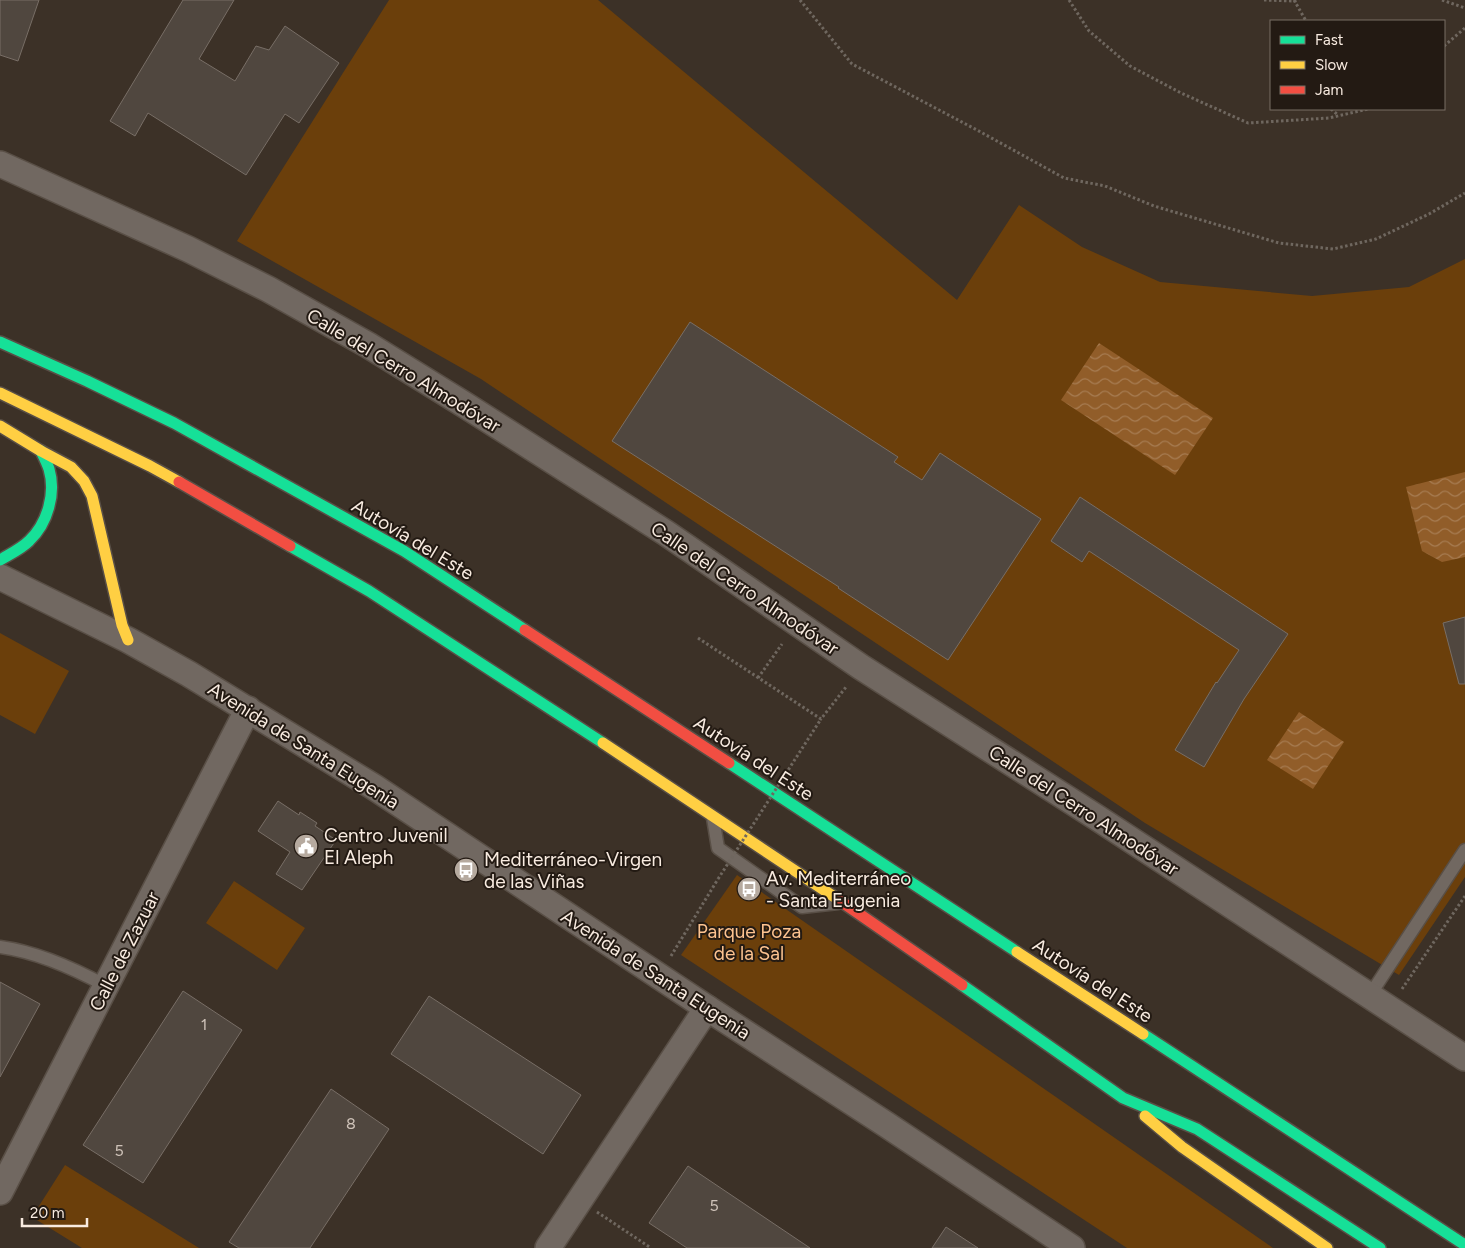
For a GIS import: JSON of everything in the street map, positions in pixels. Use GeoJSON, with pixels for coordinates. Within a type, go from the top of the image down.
{"type":"FeatureCollection","features":[{"type":"Feature","properties":{"kind":"highway","name":"Autovía del Este"},"geometry":{"type":"LineString","coordinates":[[0,342],[174,423],[404,551],[1465,1245]]}},
{"type":"Feature","properties":{"kind":"highway"},"geometry":{"type":"LineString","coordinates":[[0,393],[150,466],[369,591],[601,741],[844,902],[1123,1098],[1182,1147],[1327,1248]]}},
{"type":"Feature","properties":{"kind":"highway"},"geometry":{"type":"LineString","coordinates":[[0,426],[71,468],[84,481],[92,496],[122,625],[128,640]]}},
{"type":"Feature","properties":{"kind":"highway"},"geometry":{"type":"LineString","coordinates":[[0,560],[30,540],[40,528],[48,509],[51,489],[49,469],[41,451]]}},
{"type":"Feature","properties":{"kind":"highway"},"geometry":{"type":"LineString","coordinates":[[1123,1098],[1198,1129],[1380,1248]]}},
{"type":"Feature","properties":{"kind":"street","name":"Calle del Cerro Almodóvar"},"geometry":{"type":"LineString","coordinates":[[5,170],[188,249],[268,289],[368,346],[465,405],[666,534],[861,667],[1104,822],[1465,1058]]}},
{"type":"Feature","properties":{"kind":"street","name":"Avenida de Santa Eugenia"},"geometry":{"type":"LineString","coordinates":[[0,577],[128,640],[189,674],[374,787],[1072,1248]]}},
{"type":"Feature","properties":{"kind":"street","name":"Calle de Zazuar"},"geometry":{"type":"LineString","coordinates":[[0,1192],[248,709]]}},
{"type":"Feature","properties":{"kind":"street"},"geometry":{"type":"LineString","coordinates":[[548,1248],[707,1008]]}},
{"type":"Feature","properties":{"kind":"lane"},"geometry":{"type":"LineString","coordinates":[[713,815],[718,848],[802,907],[844,902]]}},
{"type":"Feature","properties":{"kind":"lane"},"geometry":{"type":"LineString","coordinates":[[1379,1002],[1465,850]]}},
{"type":"Feature","properties":{"kind":"lane"},"geometry":{"type":"LineString","coordinates":[[0,947],[19,950],[78,971],[106,986]]}},
{"type":"Feature","properties":{"kind":"path"},"geometry":{"type":"LineString","coordinates":[[800,0],[852,64],[1064,178],[1105,186],[1154,206],[1279,243],[1333,249],[1376,239],[1429,214],[1465,194]]}},
{"type":"Feature","properties":{"kind":"path"},"geometry":{"type":"LineString","coordinates":[[1068,0],[1089,31],[1130,66],[1181,93],[1248,123],[1328,118],[1364,110]]}},
{"type":"Feature","properties":{"kind":"path"},"geometry":{"type":"LineString","coordinates":[[1264,0],[1296,0],[1306,20]]}},
{"type":"Feature","properties":{"kind":"path"},"geometry":{"type":"LineString","coordinates":[[1442,0],[1465,8]]}},
{"type":"Feature","properties":{"kind":"path"},"geometry":{"type":"LineString","coordinates":[[1445,45],[1465,28]]}},
{"type":"Feature","properties":{"kind":"path"},"geometry":{"type":"LineString","coordinates":[[1332,110],[1338,116]]}},
{"type":"Feature","properties":{"kind":"path"},"geometry":{"type":"LineString","coordinates":[[698,638],[821,719]]}},
{"type":"Feature","properties":{"kind":"path"},"geometry":{"type":"LineString","coordinates":[[758,678],[782,644]]}},
{"type":"Feature","properties":{"kind":"path"},"geometry":{"type":"LineString","coordinates":[[659,976],[718,879],[821,719],[846,687]]}},
{"type":"Feature","properties":{"kind":"path"},"geometry":{"type":"LineString","coordinates":[[1379,1002],[1465,896]]}},
{"type":"Feature","properties":{"kind":"path"},"geometry":{"type":"LineString","coordinates":[[593,1210],[651,1248]]}},
{"type":"Feature","properties":{"kind":"green space"},"geometry":{"type":"Polygon","coordinates":[[[389,0],[598,0],[957,300],[1019,205],[1082,247],[1160,282],[1312,296],[1409,287],[1465,259],[1465,877],[1399,975],[1145,823],[481,379],[237,241],[389,0]]]}},
{"type":"Feature","properties":{"kind":"green space"},"geometry":{"type":"Polygon","coordinates":[[[0,633],[69,671],[35,734],[0,715],[0,633]]]}},
{"type":"Feature","properties":{"kind":"green space","name":"Parque Poza de la Sal"},"geometry":{"type":"Polygon","coordinates":[[[737,875],[1273,1248],[1127,1248],[681,955],[737,875]]]}},
{"type":"Feature","properties":{"kind":"green space"},"geometry":{"type":"Polygon","coordinates":[[[234,881],[305,928],[277,970],[206,923],[234,881]]]}},
{"type":"Feature","properties":{"kind":"green space"},"geometry":{"type":"Polygon","coordinates":[[[65,1165],[199,1248],[82,1248],[32,1217],[65,1165]]]}},
{"type":"Feature","properties":{"kind":"water"},"geometry":{"type":"Polygon","coordinates":[[[1099,343],[1213,418],[1175,475],[1061,400],[1099,343]]]}},
{"type":"Feature","properties":{"kind":"water"},"geometry":{"type":"Polygon","coordinates":[[[1465,472],[1465,557],[1442,562],[1422,551],[1406,487],[1465,472]]]}},
{"type":"Feature","properties":{"kind":"water"},"geometry":{"type":"Polygon","coordinates":[[[1299,712],[1344,742],[1313,789],[1267,760],[1299,712]]]}},
{"type":"Feature","properties":{"kind":"building"},"geometry":{"type":"Polygon","coordinates":[[[0,0],[39,0],[18,61],[0,55],[0,0]]]}},
{"type":"Feature","properties":{"kind":"building"},"geometry":{"type":"Polygon","coordinates":[[[183,0],[234,0],[199,59],[235,81],[256,46],[269,50],[285,26],[339,63],[299,123],[285,114],[246,175],[148,113],[135,136],[110,121],[183,0]]]}},
{"type":"Feature","properties":{"kind":"building"},"geometry":{"type":"Polygon","coordinates":[[[690,322],[898,457],[894,462],[922,480],[940,453],[1041,519],[948,660],[839,587],[612,441],[690,322]]]}},
{"type":"Feature","properties":{"kind":"building"},"geometry":{"type":"Polygon","coordinates":[[[1080,497],[1288,634],[1244,699],[1204,767],[1175,750],[1216,682],[1239,650],[1089,551],[1082,562],[1051,541],[1080,497]]]}},
{"type":"Feature","properties":{"kind":"building"},"geometry":{"type":"Polygon","coordinates":[[[1465,617],[1465,684],[1459,684],[1443,623],[1465,617]]]}},
{"type":"Feature","properties":{"kind":"building","name":"Centro Juvenil El Aleph"},"geometry":{"type":"Polygon","coordinates":[[[278,801],[299,815],[300,812],[317,823],[315,826],[336,840],[302,890],[276,874],[290,852],[258,831],[278,801]]]}},
{"type":"Feature","properties":{"kind":"building"},"geometry":{"type":"Polygon","coordinates":[[[0,982],[40,1004],[0,1077],[0,982]]]}},
{"type":"Feature","properties":{"kind":"building"},"geometry":{"type":"Polygon","coordinates":[[[183,991],[242,1030],[143,1183],[83,1145],[183,991]]]}},
{"type":"Feature","properties":{"kind":"building"},"geometry":{"type":"Polygon","coordinates":[[[429,996],[581,1095],[543,1154],[391,1054],[429,996]]]}},
{"type":"Feature","properties":{"kind":"building"},"geometry":{"type":"Polygon","coordinates":[[[331,1089],[389,1129],[310,1248],[239,1248],[229,1242],[331,1089]]]}},
{"type":"Feature","properties":{"kind":"building"},"geometry":{"type":"Polygon","coordinates":[[[688,1166],[810,1248],[687,1248],[649,1223],[688,1166]]]}},
{"type":"Feature","properties":{"kind":"building"},"geometry":{"type":"Polygon","coordinates":[[[946,1227],[978,1248],[932,1248],[946,1227]]]}},
{"type":"Feature","properties":{"kind":"traffic: fast"},"geometry":{"type":"LineString","coordinates":[[0,342],[174,423],[404,551],[525,630]]}},
{"type":"Feature","properties":{"kind":"traffic: fast"},"geometry":{"type":"LineString","coordinates":[[0,560],[29,541],[36,534],[46,517],[52,488],[48,467],[41,451]]}},
{"type":"Feature","properties":{"kind":"traffic: fast"},"geometry":{"type":"LineString","coordinates":[[290,546],[369,591],[603,743]]}},
{"type":"Feature","properties":{"kind":"traffic: fast"},"geometry":{"type":"LineString","coordinates":[[729,763],[1017,952]]}},
{"type":"Feature","properties":{"kind":"traffic: fast"},"geometry":{"type":"LineString","coordinates":[[962,985],[1123,1098],[1197,1129],[1380,1248]]}},
{"type":"Feature","properties":{"kind":"traffic: fast"},"geometry":{"type":"LineString","coordinates":[[1143,1034],[1465,1245]]}},
{"type":"Feature","properties":{"kind":"traffic: slow"},"geometry":{"type":"LineString","coordinates":[[0,393],[179,482]]}},
{"type":"Feature","properties":{"kind":"traffic: slow"},"geometry":{"type":"LineString","coordinates":[[0,426],[71,467],[84,481],[92,496],[122,625],[128,640]]}},
{"type":"Feature","properties":{"kind":"traffic: slow"},"geometry":{"type":"LineString","coordinates":[[603,743],[839,900]]}},
{"type":"Feature","properties":{"kind":"traffic: slow"},"geometry":{"type":"LineString","coordinates":[[1017,952],[1143,1034]]}},
{"type":"Feature","properties":{"kind":"traffic: slow"},"geometry":{"type":"LineString","coordinates":[[1145,1116],[1182,1147],[1327,1248]]}},
{"type":"Feature","properties":{"kind":"traffic: jam"},"geometry":{"type":"LineString","coordinates":[[179,482],[290,546]]}},
{"type":"Feature","properties":{"kind":"traffic: jam"},"geometry":{"type":"LineString","coordinates":[[525,630],[729,763]]}},
{"type":"Feature","properties":{"kind":"traffic: jam"},"geometry":{"type":"LineString","coordinates":[[839,900],[962,985]]}},
{"type":"Feature","properties":{"kind":"place","name":"Centro Juvenil El Aleph"},"geometry":{"type":"Point","coordinates":[306,846]}},
{"type":"Feature","properties":{"kind":"place","name":"Mediterráneo-Virgen de las Viñas"},"geometry":{"type":"Point","coordinates":[466,870]}},
{"type":"Feature","properties":{"kind":"place","name":"Av. Mediterráneo - Santa Eugenia"},"geometry":{"type":"Point","coordinates":[749,889]}}]}
